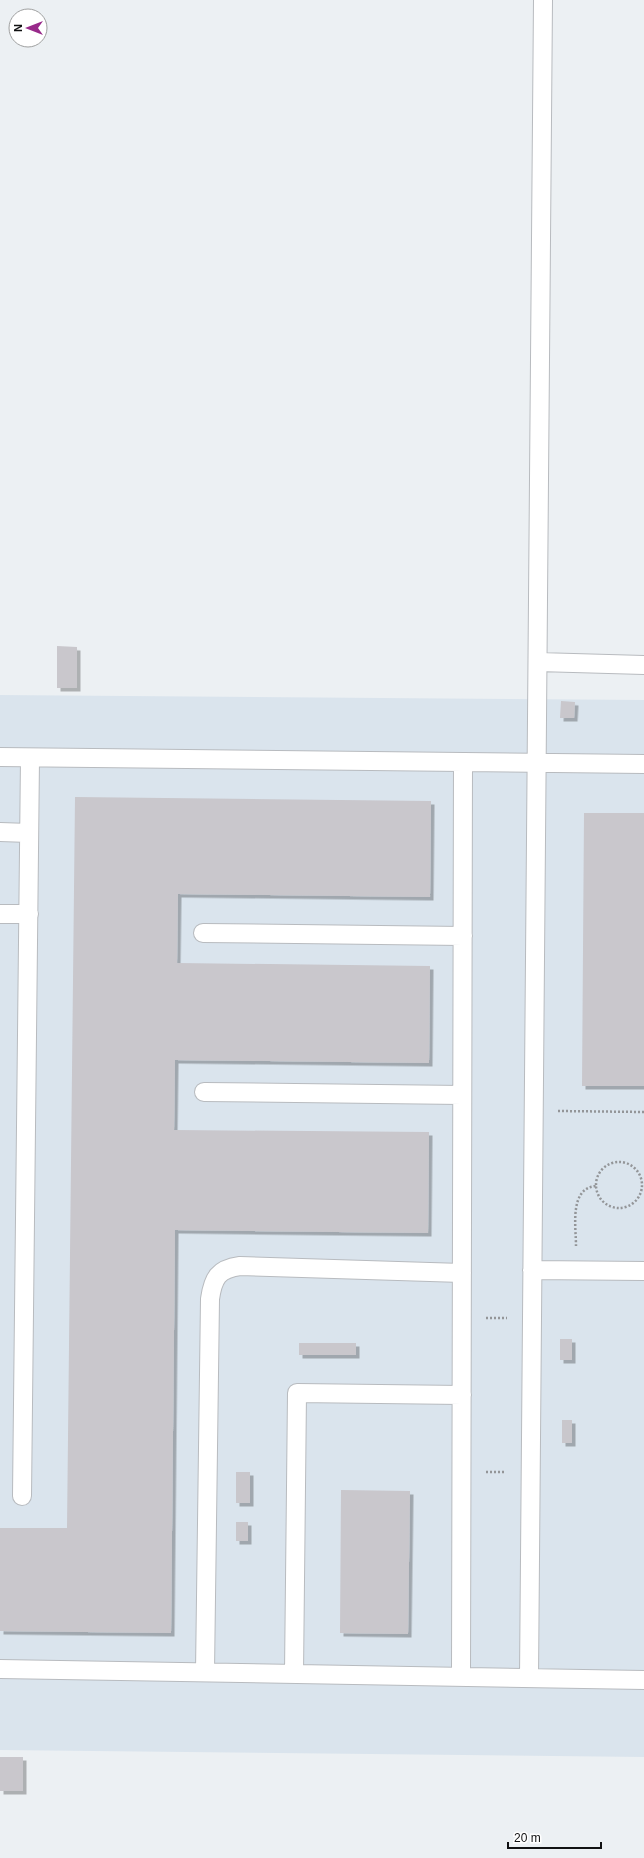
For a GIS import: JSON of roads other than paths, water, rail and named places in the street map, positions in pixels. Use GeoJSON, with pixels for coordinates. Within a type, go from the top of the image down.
{"type":"FeatureCollection","features":[{"type":"Feature","properties":{"kind":"lane"},"geometry":{"type":"LineString","coordinates":[[529,1678],[543,0]]}},
{"type":"Feature","properties":{"kind":"lane"},"geometry":{"type":"LineString","coordinates":[[538,662],[644,665]]}},
{"type":"Feature","properties":{"kind":"lane"},"geometry":{"type":"LineString","coordinates":[[0,757],[644,764]]}},
{"type":"Feature","properties":{"kind":"lane"},"geometry":{"type":"LineString","coordinates":[[22,1496],[30,758]]}},
{"type":"Feature","properties":{"kind":"lane"},"geometry":{"type":"LineString","coordinates":[[461,1677],[463,762]]}},
{"type":"Feature","properties":{"kind":"lane"},"geometry":{"type":"LineString","coordinates":[[0,832],[29,833]]}},
{"type":"Feature","properties":{"kind":"lane"},"geometry":{"type":"LineString","coordinates":[[0,914],[29,914]]}},
{"type":"Feature","properties":{"kind":"lane"},"geometry":{"type":"LineString","coordinates":[[203,933],[463,936]]}},
{"type":"Feature","properties":{"kind":"lane"},"geometry":{"type":"LineString","coordinates":[[204,1092],[462,1095]]}},
{"type":"Feature","properties":{"kind":"lane"},"geometry":{"type":"LineString","coordinates":[[205,1672],[210,1300],[212,1286],[218,1275],[228,1268],[240,1266],[462,1273]]}},
{"type":"Feature","properties":{"kind":"lane"},"geometry":{"type":"LineString","coordinates":[[532,1270],[644,1271]]}},
{"type":"Feature","properties":{"kind":"lane"},"geometry":{"type":"LineString","coordinates":[[294,1674],[297,1393],[462,1395]]}},
{"type":"Feature","properties":{"kind":"lane"},"geometry":{"type":"LineString","coordinates":[[0,1669],[644,1680]]}}]}
